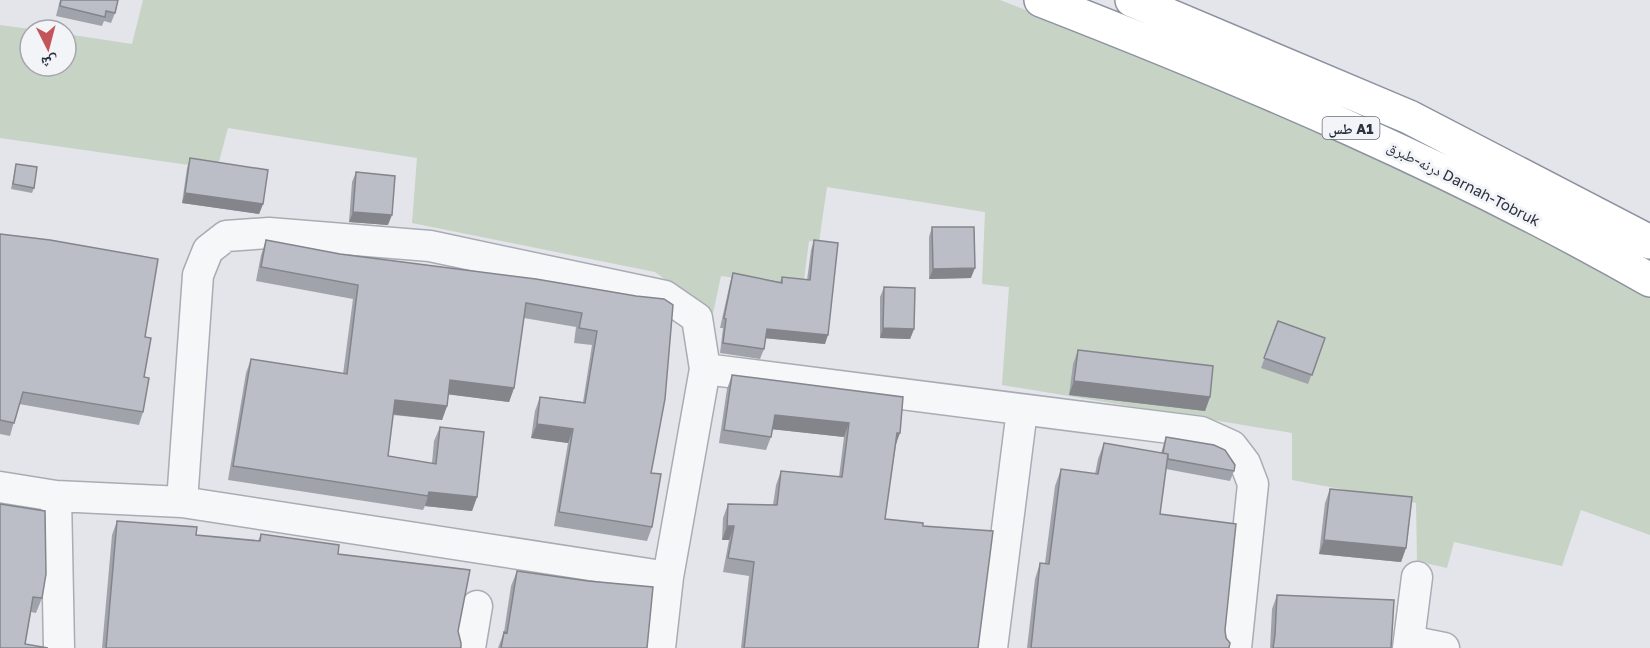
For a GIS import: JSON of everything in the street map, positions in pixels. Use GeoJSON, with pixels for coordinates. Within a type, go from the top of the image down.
{"type":"FeatureCollection","features":[{"type":"Feature","properties":{"kind":"highway","name":"درنه-طبرق Darnah-Tobruk"},"geometry":{"type":"LineString","coordinates":[[1041,0],[1139,38],[1395,147],[1650,280]]}},
{"type":"Feature","properties":{"kind":"highway","name":"طس A1"},"geometry":{"type":"LineString","coordinates":[[1132,0],[1409,117],[1650,242]]}},
{"type":"Feature","properties":{"kind":"street"},"geometry":{"type":"LineString","coordinates":[[182,502],[198,275],[208,250],[226,236],[269,233],[430,246],[665,296],[697,318],[705,369],[668,577],[660,648]]}},
{"type":"Feature","properties":{"kind":"street"},"geometry":{"type":"LineString","coordinates":[[705,369],[1201,432],[1232,446],[1245,463],[1253,484],[1236,648]]}},
{"type":"Feature","properties":{"kind":"street"},"geometry":{"type":"LineString","coordinates":[[992,648],[1022,410]]}},
{"type":"Feature","properties":{"kind":"street"},"geometry":{"type":"LineString","coordinates":[[0,487],[56,496],[182,502],[668,577]]}},
{"type":"Feature","properties":{"kind":"street"},"geometry":{"type":"LineString","coordinates":[[56,496],[59,648]]}},
{"type":"Feature","properties":{"kind":"street"},"geometry":{"type":"LineString","coordinates":[[1417,577],[1408,645],[1444,648]]}},
{"type":"Feature","properties":{"kind":"street"},"geometry":{"type":"LineString","coordinates":[[471,648],[477,606]]}},
{"type":"Feature","properties":{"kind":"green space"},"geometry":{"type":"Polygon","coordinates":[[[143,0],[1000,0],[1199,78],[1453,184],[1650,294],[1650,535],[1581,510],[1562,566],[1454,542],[1447,568],[1417,561],[1416,503],[1292,480],[1292,433],[1002,385],[1009,287],[982,284],[985,212],[827,187],[819,242],[809,241],[803,287],[721,276],[712,318],[699,304],[655,272],[412,223],[417,158],[228,128],[217,169],[0,138],[0,25],[18,27],[18,78],[78,78],[78,36],[132,44],[143,0]]]}},
{"type":"Feature","properties":{"kind":"building"},"geometry":{"type":"Polygon","coordinates":[[[61,0],[118,0],[115,13],[106,11],[105,17],[60,6],[61,0]]]}},
{"type":"Feature","properties":{"kind":"building"},"geometry":{"type":"Polygon","coordinates":[[[190,158],[268,170],[263,204],[185,193],[190,158]]]}},
{"type":"Feature","properties":{"kind":"building"},"geometry":{"type":"Polygon","coordinates":[[[16,164],[37,167],[34,188],[13,184],[16,164]]]}},
{"type":"Feature","properties":{"kind":"building"},"geometry":{"type":"Polygon","coordinates":[[[356,172],[395,176],[392,215],[353,212],[356,172]]]}},
{"type":"Feature","properties":{"kind":"building"},"geometry":{"type":"Polygon","coordinates":[[[932,227],[974,227],[975,268],[933,269],[932,227]]]}},
{"type":"Feature","properties":{"kind":"building"},"geometry":{"type":"Polygon","coordinates":[[[0,234],[50,240],[158,259],[145,337],[151,338],[144,377],[149,378],[143,412],[23,392],[14,423],[0,420],[0,234]]]}},
{"type":"Feature","properties":{"kind":"building"},"geometry":{"type":"Polygon","coordinates":[[[266,240],[340,254],[536,279],[664,299],[673,305],[665,399],[651,473],[661,474],[652,527],[559,512],[573,429],[537,424],[540,397],[585,403],[597,331],[579,328],[582,313],[526,303],[514,388],[450,380],[447,406],[395,400],[388,456],[436,464],[440,427],[484,432],[477,497],[429,492],[428,496],[233,466],[251,359],[347,374],[358,285],[261,267],[266,240]]]}},
{"type":"Feature","properties":{"kind":"building"},"geometry":{"type":"Polygon","coordinates":[[[814,240],[838,243],[828,335],[767,329],[764,349],[723,343],[726,319],[724,318],[733,273],[782,283],[782,277],[810,280],[814,240]]]}},
{"type":"Feature","properties":{"kind":"building"},"geometry":{"type":"Polygon","coordinates":[[[884,287],[915,288],[914,329],[883,328],[884,287]]]}},
{"type":"Feature","properties":{"kind":"building"},"geometry":{"type":"Polygon","coordinates":[[[1278,321],[1325,338],[1312,375],[1264,358],[1278,321]]]}},
{"type":"Feature","properties":{"kind":"building"},"geometry":{"type":"Polygon","coordinates":[[[1078,350],[1213,366],[1210,397],[1074,381],[1078,350]]]}},
{"type":"Feature","properties":{"kind":"building"},"geometry":{"type":"Polygon","coordinates":[[[732,375],[903,397],[900,433],[897,433],[885,519],[923,523],[923,526],[993,531],[978,648],[744,648],[754,562],[728,558],[734,526],[727,526],[728,504],[777,505],[781,471],[842,477],[849,423],[775,415],[771,437],[724,430],[732,375]]]}},
{"type":"Feature","properties":{"kind":"building"},"geometry":{"type":"Polygon","coordinates":[[[1166,437],[1214,445],[1225,450],[1235,465],[1234,471],[1168,459],[1168,454],[1163,453],[1166,437]]]}},
{"type":"Feature","properties":{"kind":"building"},"geometry":{"type":"Polygon","coordinates":[[[1104,443],[1168,454],[1160,514],[1236,524],[1225,630],[1226,638],[1230,643],[1229,648],[1031,648],[1040,563],[1049,564],[1061,469],[1098,474],[1104,443]]]}},
{"type":"Feature","properties":{"kind":"building"},"geometry":{"type":"Polygon","coordinates":[[[1330,489],[1412,497],[1406,548],[1324,540],[1330,489]]]}},
{"type":"Feature","properties":{"kind":"building"},"geometry":{"type":"Polygon","coordinates":[[[0,504],[45,511],[46,574],[42,598],[33,597],[25,644],[48,648],[0,648],[0,504]]]}},
{"type":"Feature","properties":{"kind":"building"},"geometry":{"type":"Polygon","coordinates":[[[117,521],[197,527],[196,535],[260,541],[261,534],[339,545],[338,554],[470,570],[458,631],[461,648],[106,648],[117,521]]]}},
{"type":"Feature","properties":{"kind":"building"},"geometry":{"type":"Polygon","coordinates":[[[517,571],[653,587],[647,648],[501,648],[504,632],[507,633],[517,571]]]}},
{"type":"Feature","properties":{"kind":"building"},"geometry":{"type":"Polygon","coordinates":[[[1277,595],[1394,600],[1391,648],[1273,648],[1277,595]]]}}]}
